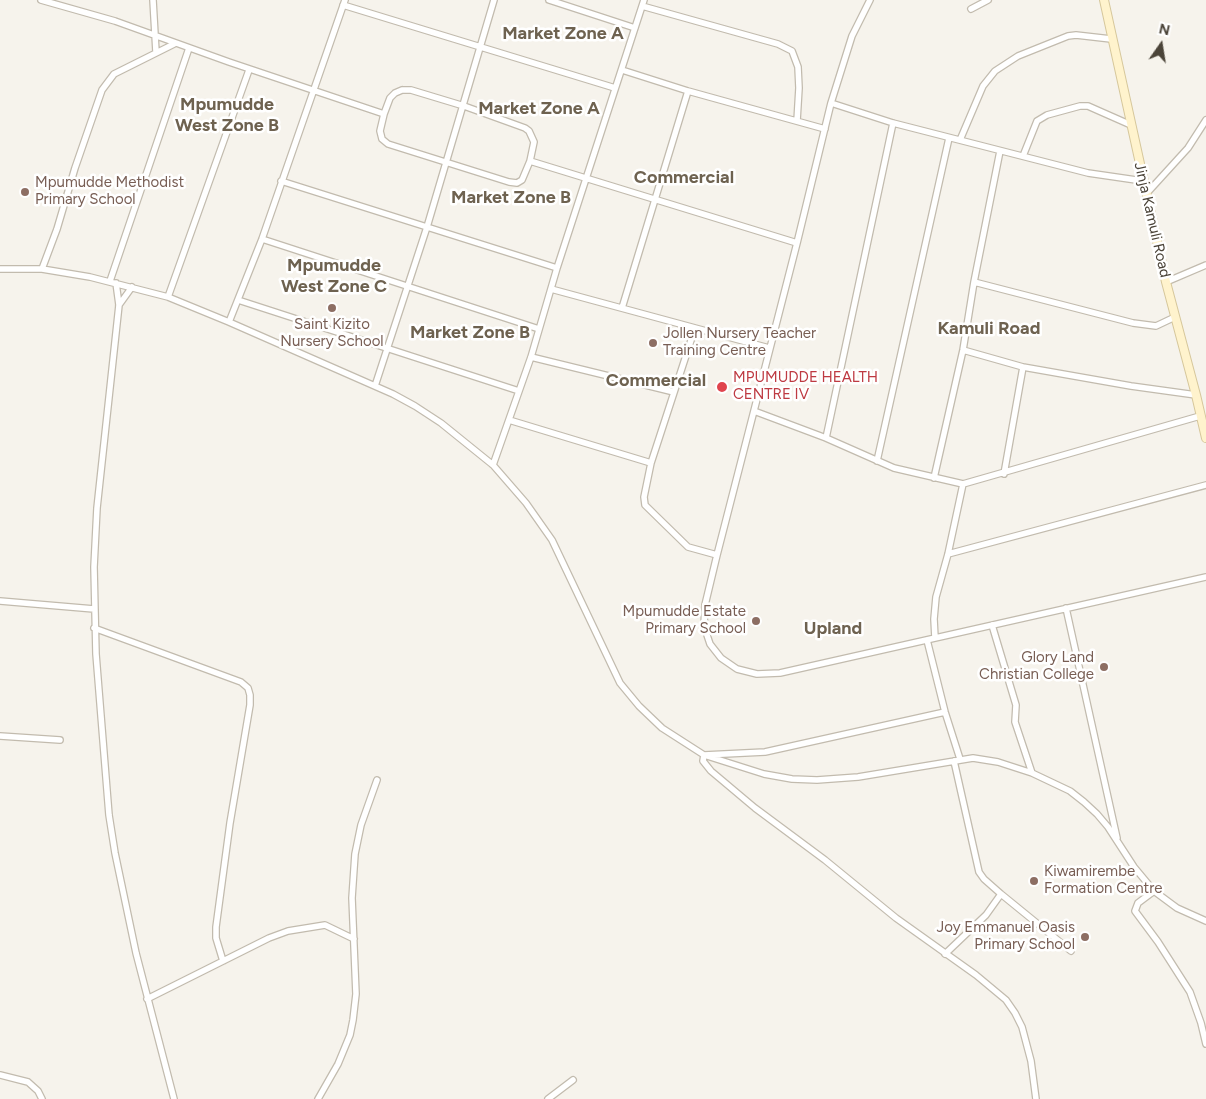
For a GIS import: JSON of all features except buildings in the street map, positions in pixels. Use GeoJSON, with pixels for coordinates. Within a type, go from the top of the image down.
{"type":"FeatureCollection","features":[{"type":"Feature","properties":{"kind":"main road","name":"Jinja Kamuli Road"},"geometry":{"type":"LineString","coordinates":[[1104,0],[1111,39],[1166,282],[1206,438]]}},
{"type":"Feature","properties":{"kind":"street"},"geometry":{"type":"LineString","coordinates":[[41,0],[115,21],[174,44],[384,114]]}},
{"type":"Feature","properties":{"kind":"street"},"geometry":{"type":"LineString","coordinates":[[153,0],[156,52]]}},
{"type":"Feature","properties":{"kind":"street"},"geometry":{"type":"LineString","coordinates":[[375,386],[427,227],[494,0]]}},
{"type":"Feature","properties":{"kind":"street"},"geometry":{"type":"LineString","coordinates":[[549,0],[635,28]]}},
{"type":"Feature","properties":{"kind":"street"},"geometry":{"type":"LineString","coordinates":[[870,0],[852,36],[831,103],[797,243],[768,348],[705,605],[704,626],[710,644],[721,658],[737,670],[757,674],[780,673],[1206,577]]}},
{"type":"Feature","properties":{"kind":"street"},"geometry":{"type":"LineString","coordinates":[[971,9],[988,0]]}},
{"type":"Feature","properties":{"kind":"street"},"geometry":{"type":"LineString","coordinates":[[230,322],[262,239],[344,2],[616,88]]}},
{"type":"Feature","properties":{"kind":"street"},"geometry":{"type":"LineString","coordinates":[[493,465],[531,357],[643,3],[778,44],[792,51],[798,67],[797,121]]}},
{"type":"Feature","properties":{"kind":"street"},"geometry":{"type":"LineString","coordinates":[[960,140],[982,86],[995,71],[1018,56],[1068,36],[1076,35],[1111,39]]}},
{"type":"Feature","properties":{"kind":"street"},"geometry":{"type":"LineString","coordinates":[[42,269],[57,229],[75,168],[102,90],[114,74],[174,44]]}},
{"type":"Feature","properties":{"kind":"street"},"geometry":{"type":"LineString","coordinates":[[174,1099],[125,900],[110,815],[94,628],[94,567],[97,508],[119,305],[113,282],[189,48]]}},
{"type":"Feature","properties":{"kind":"street"},"geometry":{"type":"LineString","coordinates":[[168,298],[250,70]]}},
{"type":"Feature","properties":{"kind":"street"},"geometry":{"type":"LineString","coordinates":[[622,70],[688,91],[825,129]]}},
{"type":"Feature","properties":{"kind":"street"},"geometry":{"type":"LineString","coordinates":[[402,90],[411,90],[464,106],[530,131],[534,142],[530,161],[522,180],[517,183],[509,182],[388,144],[382,139],[380,131],[390,98],[402,90]]}},
{"type":"Feature","properties":{"kind":"street"},"geometry":{"type":"LineString","coordinates":[[622,308],[688,91]]}},
{"type":"Feature","properties":{"kind":"street"},"geometry":{"type":"LineString","coordinates":[[831,103],[893,123],[1088,174],[1143,181]]}},
{"type":"Feature","properties":{"kind":"street"},"geometry":{"type":"LineString","coordinates":[[1023,156],[1037,121],[1080,106],[1088,106],[1130,125]]}},
{"type":"Feature","properties":{"kind":"street"},"geometry":{"type":"LineString","coordinates":[[1147,193],[1188,148],[1206,122]]}},
{"type":"Feature","properties":{"kind":"street"},"geometry":{"type":"LineString","coordinates":[[826,438],[893,123]]}},
{"type":"Feature","properties":{"kind":"street"},"geometry":{"type":"LineString","coordinates":[[877,461],[949,138]]}},
{"type":"Feature","properties":{"kind":"street"},"geometry":{"type":"LineString","coordinates":[[934,478],[962,350],[1000,151]]}},
{"type":"Feature","properties":{"kind":"street"},"geometry":{"type":"LineString","coordinates":[[530,161],[797,243]]}},
{"type":"Feature","properties":{"kind":"street"},"geometry":{"type":"LineString","coordinates":[[281,181],[558,268]]}},
{"type":"Feature","properties":{"kind":"street"},"geometry":{"type":"LineString","coordinates":[[262,239],[539,329]]}},
{"type":"Feature","properties":{"kind":"street"},"geometry":{"type":"LineString","coordinates":[[1166,282],[1206,265]]}},
{"type":"Feature","properties":{"kind":"street"},"geometry":{"type":"LineString","coordinates":[[0,269],[42,269],[113,282],[168,298],[230,322],[375,386],[415,406],[441,423],[493,465],[526,503],[552,540],[620,683],[639,706],[662,728],[704,755],[764,774],[792,779],[817,780],[877,774],[957,760],[984,760],[1032,773],[1070,791],[1084,802],[1097,814],[1134,867],[1154,891],[1177,908],[1205,921]]}},
{"type":"Feature","properties":{"kind":"street"},"geometry":{"type":"LineString","coordinates":[[974,282],[1132,323],[1156,326],[1175,317]]}},
{"type":"Feature","properties":{"kind":"street"},"geometry":{"type":"LineString","coordinates":[[119,305],[132,287]]}},
{"type":"Feature","properties":{"kind":"street"},"geometry":{"type":"LineString","coordinates":[[551,289],[768,348]]}},
{"type":"Feature","properties":{"kind":"street"},"geometry":{"type":"LineString","coordinates":[[238,300],[519,391]]}},
{"type":"Feature","properties":{"kind":"street"},"geometry":{"type":"LineString","coordinates":[[695,328],[651,463],[644,496],[645,505],[688,547],[717,555]]}},
{"type":"Feature","properties":{"kind":"street"},"geometry":{"type":"LineString","coordinates":[[962,350],[1023,366],[1150,390],[1196,396]]}},
{"type":"Feature","properties":{"kind":"street"},"geometry":{"type":"LineString","coordinates":[[531,357],[674,392]]}},
{"type":"Feature","properties":{"kind":"street"},"geometry":{"type":"LineString","coordinates":[[1004,474],[1023,366]]}},
{"type":"Feature","properties":{"kind":"street"},"geometry":{"type":"LineString","coordinates":[[754,411],[826,438],[894,468],[963,484],[1004,474],[1200,416]]}},
{"type":"Feature","properties":{"kind":"street"},"geometry":{"type":"LineString","coordinates":[[509,420],[651,463]]}},
{"type":"Feature","properties":{"kind":"street"},"geometry":{"type":"LineString","coordinates":[[935,638],[934,608],[963,484]]}},
{"type":"Feature","properties":{"kind":"street"},"geometry":{"type":"LineString","coordinates":[[948,554],[1206,485]]}},
{"type":"Feature","properties":{"kind":"street"},"geometry":{"type":"LineString","coordinates":[[0,601],[94,609]]}},
{"type":"Feature","properties":{"kind":"street"},"geometry":{"type":"LineString","coordinates":[[1066,608],[1118,842]]}},
{"type":"Feature","properties":{"kind":"street"},"geometry":{"type":"LineString","coordinates":[[992,625],[1016,705],[1015,722],[1032,773]]}},
{"type":"Feature","properties":{"kind":"street"},"geometry":{"type":"LineString","coordinates":[[94,628],[242,682],[248,688],[250,705],[230,823],[216,927],[216,938],[222,961]]}},
{"type":"Feature","properties":{"kind":"street"},"geometry":{"type":"LineString","coordinates":[[927,640],[957,760],[979,872],[1001,894],[1071,951]]}},
{"type":"Feature","properties":{"kind":"street"},"geometry":{"type":"LineString","coordinates":[[704,755],[765,752],[945,712]]}},
{"type":"Feature","properties":{"kind":"street"},"geometry":{"type":"LineString","coordinates":[[0,736],[60,740]]}},
{"type":"Feature","properties":{"kind":"street"},"geometry":{"type":"LineString","coordinates":[[704,755],[703,761],[706,766],[754,808],[825,860],[896,918],[993,988],[1006,1000],[1016,1012],[1022,1027],[1031,1061],[1036,1099]]}},
{"type":"Feature","properties":{"kind":"street"},"geometry":{"type":"LineString","coordinates":[[318,1099],[338,1064],[354,1020],[356,994],[352,898],[355,854],[361,825],[377,780]]}},
{"type":"Feature","properties":{"kind":"street"},"geometry":{"type":"LineString","coordinates":[[1154,891],[1138,903],[1135,911],[1158,942],[1190,992],[1206,1044]]}},
{"type":"Feature","properties":{"kind":"street"},"geometry":{"type":"LineString","coordinates":[[945,954],[986,915],[1001,894]]}},
{"type":"Feature","properties":{"kind":"street"},"geometry":{"type":"LineString","coordinates":[[148,999],[222,961],[282,934],[325,925],[354,938]]}},
{"type":"Feature","properties":{"kind":"street"},"geometry":{"type":"LineString","coordinates":[[0,1075],[28,1082],[38,1091],[42,1099]]}},
{"type":"Feature","properties":{"kind":"street"},"geometry":{"type":"LineString","coordinates":[[548,1099],[573,1080]]}},
{"type":"Feature","properties":{"kind":"place","name":"Mpumudde Methodist Primary School"},"geometry":{"type":"Point","coordinates":[25,192]}},
{"type":"Feature","properties":{"kind":"place","name":"Saint Kizito Nursery School"},"geometry":{"type":"Point","coordinates":[332,308]}},
{"type":"Feature","properties":{"kind":"place","name":"Jollen Nursery Teacher Training Centre"},"geometry":{"type":"Point","coordinates":[653,343]}},
{"type":"Feature","properties":{"kind":"place","name":"MPUMUDDE HEALTH CENTRE IV"},"geometry":{"type":"Point","coordinates":[722,387]}},
{"type":"Feature","properties":{"kind":"place","name":"Mpumudde Estate Primary School"},"geometry":{"type":"Point","coordinates":[756,621]}},
{"type":"Feature","properties":{"kind":"place","name":"Glory Land Christian College"},"geometry":{"type":"Point","coordinates":[1104,667]}},
{"type":"Feature","properties":{"kind":"place","name":"Kiwamirembe Formation Centre"},"geometry":{"type":"Point","coordinates":[1034,881]}},
{"type":"Feature","properties":{"kind":"place","name":"Joy Emmanuel Oasis Primary School"},"geometry":{"type":"Point","coordinates":[1085,937]}},
{"type":"Feature","properties":{"kind":"district","name":"Market Zone A"},"geometry":{"type":"Point","coordinates":[563,34]}},
{"type":"Feature","properties":{"kind":"district","name":"Market Zone A"},"geometry":{"type":"Point","coordinates":[539,109]}},
{"type":"Feature","properties":{"kind":"district","name":"Mpumudde West Zone B"},"geometry":{"type":"Point","coordinates":[227,115]}},
{"type":"Feature","properties":{"kind":"district","name":"Commercial"},"geometry":{"type":"Point","coordinates":[684,178]}},
{"type":"Feature","properties":{"kind":"district","name":"Market Zone B"},"geometry":{"type":"Point","coordinates":[511,198]}},
{"type":"Feature","properties":{"kind":"district","name":"Mpumudde West Zone C"},"geometry":{"type":"Point","coordinates":[334,276]}},
{"type":"Feature","properties":{"kind":"district","name":"Kamuli Road"},"geometry":{"type":"Point","coordinates":[989,329]}},
{"type":"Feature","properties":{"kind":"district","name":"Market Zone B"},"geometry":{"type":"Point","coordinates":[470,333]}},
{"type":"Feature","properties":{"kind":"district","name":"Commercial"},"geometry":{"type":"Point","coordinates":[656,381]}},
{"type":"Feature","properties":{"kind":"district","name":"Upland"},"geometry":{"type":"Point","coordinates":[833,629]}}]}
